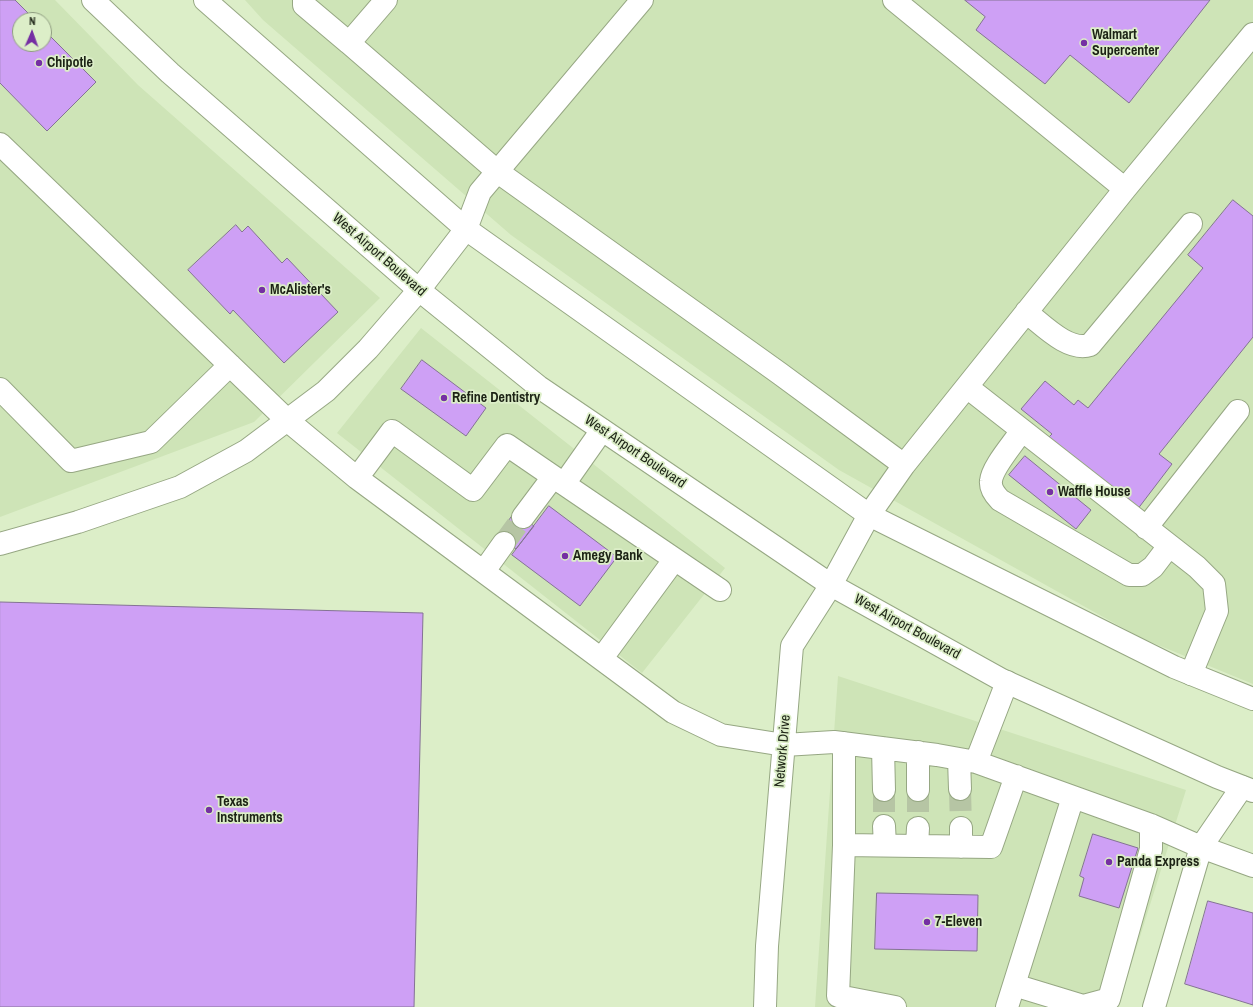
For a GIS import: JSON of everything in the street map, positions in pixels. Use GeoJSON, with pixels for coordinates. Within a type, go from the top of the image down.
{"type":"FeatureCollection","features":[{"type":"Feature","properties":{"kind":"main road","name":"West Airport Boulevard"},"geometry":{"type":"LineString","coordinates":[[93,0],[176,78],[419,290],[539,387],[831,585],[1007,682],[1217,778],[1247,789]]}},
{"type":"Feature","properties":{"kind":"main road"},"geometry":{"type":"LineString","coordinates":[[304,0],[304,5],[498,172],[779,373],[904,465]]}},
{"type":"Feature","properties":{"kind":"main road"},"geometry":{"type":"LineString","coordinates":[[349,43],[386,0]]}},
{"type":"Feature","properties":{"kind":"main road"},"geometry":{"type":"LineString","coordinates":[[0,544],[78,522],[180,487],[246,451],[326,392],[368,349],[419,290],[466,230],[480,192],[642,0]]}},
{"type":"Feature","properties":{"kind":"main road"},"geometry":{"type":"LineString","coordinates":[[894,0],[1125,189]]}},
{"type":"Feature","properties":{"kind":"main road"},"geometry":{"type":"LineString","coordinates":[[214,3],[466,230],[869,515],[1191,674],[1253,699]]}},
{"type":"Feature","properties":{"kind":"main road","name":"Network Drive"},"geometry":{"type":"LineString","coordinates":[[765,1007],[767,946],[792,646],[831,585],[869,515],[904,465],[1125,189],[1253,34]]}},
{"type":"Feature","properties":{"kind":"main road"},"geometry":{"type":"LineString","coordinates":[[0,144],[287,420],[357,478],[673,712],[722,735],[784,744],[844,743],[918,752],[967,761],[1016,776],[1151,825],[1201,847],[1253,866]]}},
{"type":"Feature","properties":{"kind":"main road"},"geometry":{"type":"LineString","coordinates":[[1026,312],[1066,343],[1076,347],[1090,345],[1191,224]]}},
{"type":"Feature","properties":{"kind":"main road"},"geometry":{"type":"LineString","coordinates":[[0,389],[71,461],[151,442],[230,365]]}},
{"type":"Feature","properties":{"kind":"main road"},"geometry":{"type":"LineString","coordinates":[[966,387],[1169,546],[1214,584],[1217,611],[1191,674]]}},
{"type":"Feature","properties":{"kind":"main road"},"geometry":{"type":"LineString","coordinates":[[1146,528],[1238,411]]}},
{"type":"Feature","properties":{"kind":"main road"},"geometry":{"type":"LineString","coordinates":[[523,517],[558,481],[602,430]]}},
{"type":"Feature","properties":{"kind":"main road"},"geometry":{"type":"LineString","coordinates":[[1022,430],[993,473],[990,482],[993,492],[1000,500],[1129,575],[1142,575],[1153,567],[1169,546]]}},
{"type":"Feature","properties":{"kind":"main road"},"geometry":{"type":"LineString","coordinates":[[357,478],[392,431],[473,490],[507,444],[558,481],[720,590]]}},
{"type":"Feature","properties":{"kind":"main road"},"geometry":{"type":"LineString","coordinates":[[484,571],[504,543]]}},
{"type":"Feature","properties":{"kind":"main road"},"geometry":{"type":"LineString","coordinates":[[602,658],[674,560]]}},
{"type":"Feature","properties":{"kind":"main road"},"geometry":{"type":"LineString","coordinates":[[960,790],[967,761],[1007,682]]}},
{"type":"Feature","properties":{"kind":"main road"},"geometry":{"type":"LineString","coordinates":[[844,743],[844,845],[838,996],[895,1007]]}},
{"type":"Feature","properties":{"kind":"main road"},"geometry":{"type":"LineString","coordinates":[[883,748],[884,790]]}},
{"type":"Feature","properties":{"kind":"main road"},"geometry":{"type":"LineString","coordinates":[[918,752],[918,790]]}},
{"type":"Feature","properties":{"kind":"main road"},"geometry":{"type":"LineString","coordinates":[[844,845],[885,836],[961,837],[990,848],[1016,776]]}},
{"type":"Feature","properties":{"kind":"main road"},"geometry":{"type":"LineString","coordinates":[[1154,1007],[1201,847],[1247,789]]}},
{"type":"Feature","properties":{"kind":"main road"},"geometry":{"type":"LineString","coordinates":[[1007,1007],[1073,797]]}},
{"type":"Feature","properties":{"kind":"main road"},"geometry":{"type":"LineString","coordinates":[[1014,985],[1083,1006],[1109,999],[1151,849],[1151,825]]}},
{"type":"Feature","properties":{"kind":"shaded area"},"geometry":{"type":"Polygon","coordinates":[[[0,0],[55,0],[138,85],[380,298],[254,422],[0,517],[0,0]]]}},
{"type":"Feature","properties":{"kind":"shaded area"},"geometry":{"type":"Polygon","coordinates":[[[245,0],[1253,0],[1253,684],[1141,638],[839,470],[511,235],[263,20],[245,0]]]}},
{"type":"Feature","properties":{"kind":"shaded area"},"geometry":{"type":"Polygon","coordinates":[[[421,328],[725,568],[642,673],[337,433],[421,328]]]}},
{"type":"Feature","properties":{"kind":"shaded area"},"geometry":{"type":"Polygon","coordinates":[[[838,676],[1186,790],[1118,1007],[815,1007],[838,676]]]}},
{"type":"Feature","properties":{"kind":"building","name":"Chipotle"},"geometry":{"type":"Polygon","coordinates":[[[0,0],[15,0],[27,12],[12,12],[12,52],[52,52],[52,38],[96,82],[47,131],[0,83],[0,0]]]}},
{"type":"Feature","properties":{"kind":"building","name":"Walmart Supercenter"},"geometry":{"type":"Polygon","coordinates":[[[965,0],[1210,0],[1129,103],[1070,55],[1045,84],[976,30],[985,17],[965,0]]]}},
{"type":"Feature","properties":{"kind":"building"},"geometry":{"type":"Polygon","coordinates":[[[1233,200],[1253,216],[1253,337],[1159,454],[1172,464],[1137,510],[1048,438],[1052,434],[1021,409],[1045,381],[1074,405],[1078,400],[1088,408],[1203,268],[1188,255],[1233,200]]]}},
{"type":"Feature","properties":{"kind":"building","name":"McAlister's"},"geometry":{"type":"Polygon","coordinates":[[[236,225],[242,232],[248,226],[282,263],[287,258],[338,312],[284,363],[233,310],[230,314],[188,270],[236,225]]]}},
{"type":"Feature","properties":{"kind":"building","name":"Refine Dentistry"},"geometry":{"type":"Polygon","coordinates":[[[422,360],[486,408],[466,436],[401,389],[422,360]]]}},
{"type":"Feature","properties":{"kind":"building","name":"Waffle House"},"geometry":{"type":"Polygon","coordinates":[[[1025,456],[1091,510],[1076,529],[1009,475],[1025,456]]]}},
{"type":"Feature","properties":{"kind":"building","name":"Amegy Bank"},"geometry":{"type":"Polygon","coordinates":[[[549,506],[617,557],[580,606],[512,555],[549,506]]]}},
{"type":"Feature","properties":{"kind":"building"},"geometry":{"type":"Polygon","coordinates":[[[515,512],[534,526],[516,549],[498,536],[515,512]]]}},
{"type":"Feature","properties":{"kind":"building","name":"Texas Instruments"},"geometry":{"type":"Polygon","coordinates":[[[0,602],[423,613],[414,1007],[0,1007],[0,602]]]}},
{"type":"Feature","properties":{"kind":"building","name":"Panda Express"},"geometry":{"type":"Polygon","coordinates":[[[1093,834],[1138,848],[1119,908],[1079,896],[1084,878],[1080,876],[1093,834]]]}},
{"type":"Feature","properties":{"kind":"building","name":"7-Eleven"},"geometry":{"type":"Polygon","coordinates":[[[877,893],[978,895],[977,951],[875,949],[877,893]]]}},
{"type":"Feature","properties":{"kind":"building"},"geometry":{"type":"Polygon","coordinates":[[[1208,901],[1253,913],[1253,1005],[1185,984],[1208,901]]]}},
{"type":"Feature","properties":{"kind":"tunnel"},"geometry":{"type":"LineString","coordinates":[[504,543],[523,517]]}},
{"type":"Feature","properties":{"kind":"tunnel"},"geometry":{"type":"LineString","coordinates":[[960,789],[961,828]]}},
{"type":"Feature","properties":{"kind":"tunnel"},"geometry":{"type":"LineString","coordinates":[[884,790],[884,826]]}},
{"type":"Feature","properties":{"kind":"tunnel"},"geometry":{"type":"LineString","coordinates":[[918,790],[918,828]]}},
{"type":"Feature","properties":{"kind":"place","name":"Walmart Supercenter"},"geometry":{"type":"Point","coordinates":[1084,43]}},
{"type":"Feature","properties":{"kind":"place","name":"Chipotle"},"geometry":{"type":"Point","coordinates":[39,63]}},
{"type":"Feature","properties":{"kind":"place","name":"McAlister's"},"geometry":{"type":"Point","coordinates":[262,290]}},
{"type":"Feature","properties":{"kind":"place","name":"Refine Dentistry"},"geometry":{"type":"Point","coordinates":[444,398]}},
{"type":"Feature","properties":{"kind":"place","name":"Waffle House"},"geometry":{"type":"Point","coordinates":[1050,492]}},
{"type":"Feature","properties":{"kind":"place","name":"Amegy Bank"},"geometry":{"type":"Point","coordinates":[565,556]}},
{"type":"Feature","properties":{"kind":"place","name":"Texas Instruments"},"geometry":{"type":"Point","coordinates":[209,810]}},
{"type":"Feature","properties":{"kind":"place","name":"Panda Express"},"geometry":{"type":"Point","coordinates":[1109,862]}},
{"type":"Feature","properties":{"kind":"place","name":"7-Eleven"},"geometry":{"type":"Point","coordinates":[927,922]}}]}
